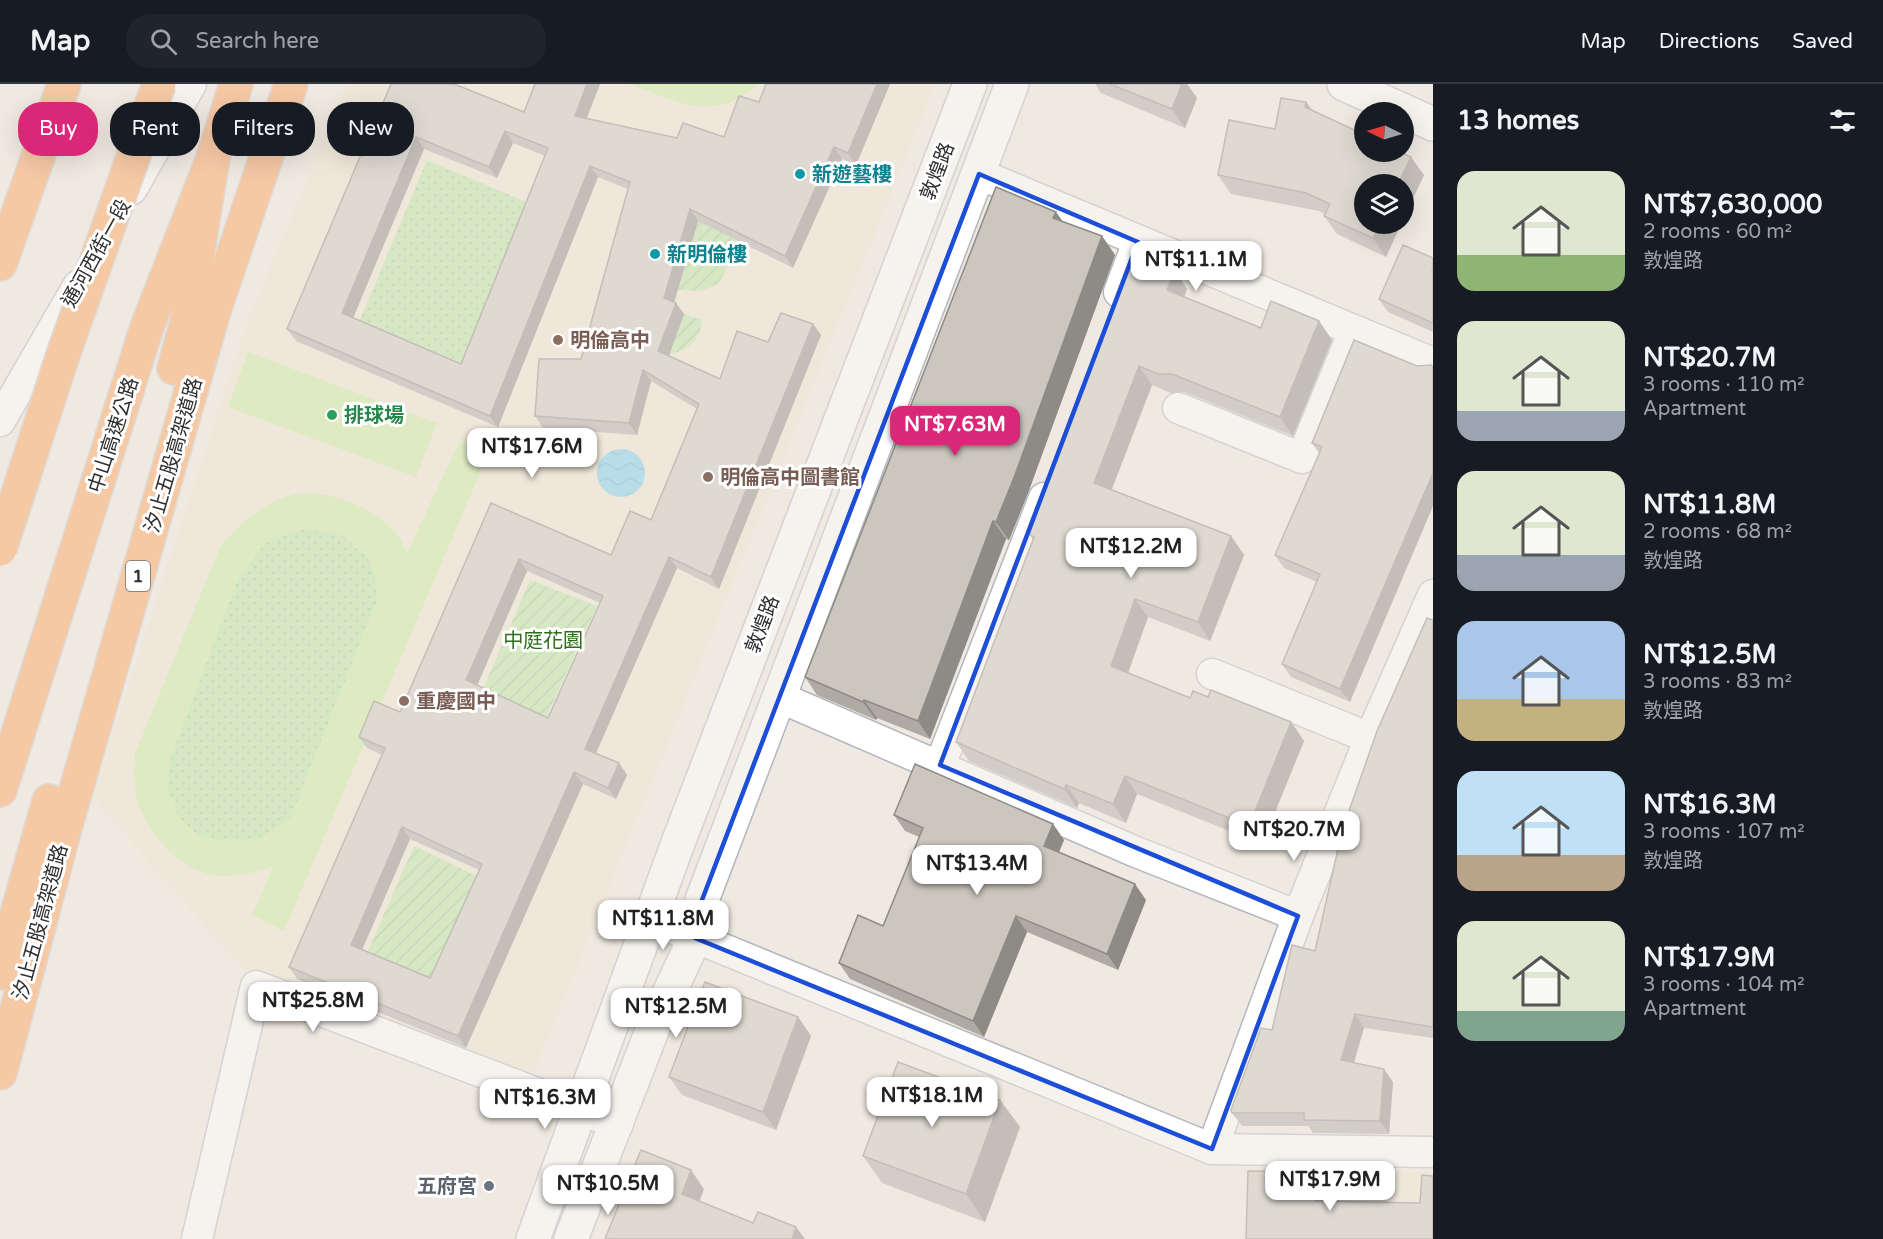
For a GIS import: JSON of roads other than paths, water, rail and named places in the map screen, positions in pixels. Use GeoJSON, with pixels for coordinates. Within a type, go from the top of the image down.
{"type":"FeatureCollection","features":[{"type":"Feature","properties":{"kind":"highway"},"geometry":{"type":"LineString","coordinates":[[0,264],[64,84]]}},
{"type":"Feature","properties":{"kind":"highway"},"geometry":{"type":"LineString","coordinates":[[0,549],[63,355],[159,84]]}},
{"type":"Feature","properties":{"kind":"highway","name":"中山高速公路"},"geometry":{"type":"LineString","coordinates":[[0,790],[147,327],[213,158],[236,84]]}},
{"type":"Feature","properties":{"kind":"highway","name":"汐止五股高架道路"},"geometry":{"type":"LineString","coordinates":[[0,1072],[65,828],[214,311],[291,84]]}},
{"type":"Feature","properties":{"kind":"highway","name":"1"},"geometry":{"type":"LineString","coordinates":[[0,973],[186,326],[213,158]]}},
{"type":"Feature","properties":{"kind":"street","name":"通河西街一段"},"geometry":{"type":"LineString","coordinates":[[0,421],[191,84]]}},
{"type":"Feature","properties":{"kind":"street","name":"敦煌路"},"geometry":{"type":"LineString","coordinates":[[533,1239],[650,919],[970,84]]}},
{"type":"Feature","properties":{"kind":"street","name":"敦煌路"},"geometry":{"type":"LineString","coordinates":[[571,1239],[618,1124],[655,1023],[694,938],[702,900],[1012,84]]}},
{"type":"Feature","properties":{"kind":"street"},"geometry":{"type":"LineString","coordinates":[[1344,84],[1433,124]]}},
{"type":"Feature","properties":{"kind":"street","name":"敦煌路"},"geometry":{"type":"LineString","coordinates":[[979,174],[1433,363]]}},
{"type":"Feature","properties":{"kind":"street"},"geometry":{"type":"LineString","coordinates":[[1109,320],[1138,242]]}},
{"type":"Feature","properties":{"kind":"street"},"geometry":{"type":"LineString","coordinates":[[1178,408],[1302,458],[1354,331]]}},
{"type":"Feature","properties":{"kind":"street"},"geometry":{"type":"LineString","coordinates":[[940,765],[1052,477]]}},
{"type":"Feature","properties":{"kind":"street"},"geometry":{"type":"LineString","coordinates":[[1212,1149],[1298,916],[1371,738],[1432,603]]}},
{"type":"Feature","properties":{"kind":"street"},"geometry":{"type":"LineString","coordinates":[[1212,674],[1371,738]]}},
{"type":"Feature","properties":{"kind":"street"},"geometry":{"type":"LineString","coordinates":[[779,697],[1136,852],[1298,916]]}},
{"type":"Feature","properties":{"kind":"street"},"geometry":{"type":"LineString","coordinates":[[650,919],[1212,1149],[1433,1152]]}},
{"type":"Feature","properties":{"kind":"street"},"geometry":{"type":"LineString","coordinates":[[197,1239],[256,986],[618,1124]]}},
{"type":"Feature","properties":{"kind":"water"},"geometry":{"type":"Polygon","coordinates":[[[621,449],[638,456],[645,473],[638,490],[621,497],[604,490],[597,473],[604,456],[621,449]]]}},
{"type":"Feature","properties":{"kind":"place","name":"新遊藝樓"},"geometry":{"type":"Point","coordinates":[800,174]}},
{"type":"Feature","properties":{"kind":"place","name":"新明倫樓"},"geometry":{"type":"Point","coordinates":[655,254]}},
{"type":"Feature","properties":{"kind":"place","name":"明倫高中"},"geometry":{"type":"Point","coordinates":[558,340]}},
{"type":"Feature","properties":{"kind":"place","name":"排球場"},"geometry":{"type":"Point","coordinates":[332,415]}},
{"type":"Feature","properties":{"kind":"place","name":"明倫高中圖書館"},"geometry":{"type":"Point","coordinates":[708,477]}},
{"type":"Feature","properties":{"kind":"place","name":"重慶國中"},"geometry":{"type":"Point","coordinates":[404,701]}},
{"type":"Feature","properties":{"kind":"place","name":"五府宮"},"geometry":{"type":"Point","coordinates":[489,1186]}},
{"type":"Feature","properties":{"kind":"park label","name":"中庭花園"},"geometry":{"type":"Point","coordinates":[543,640]}}]}
